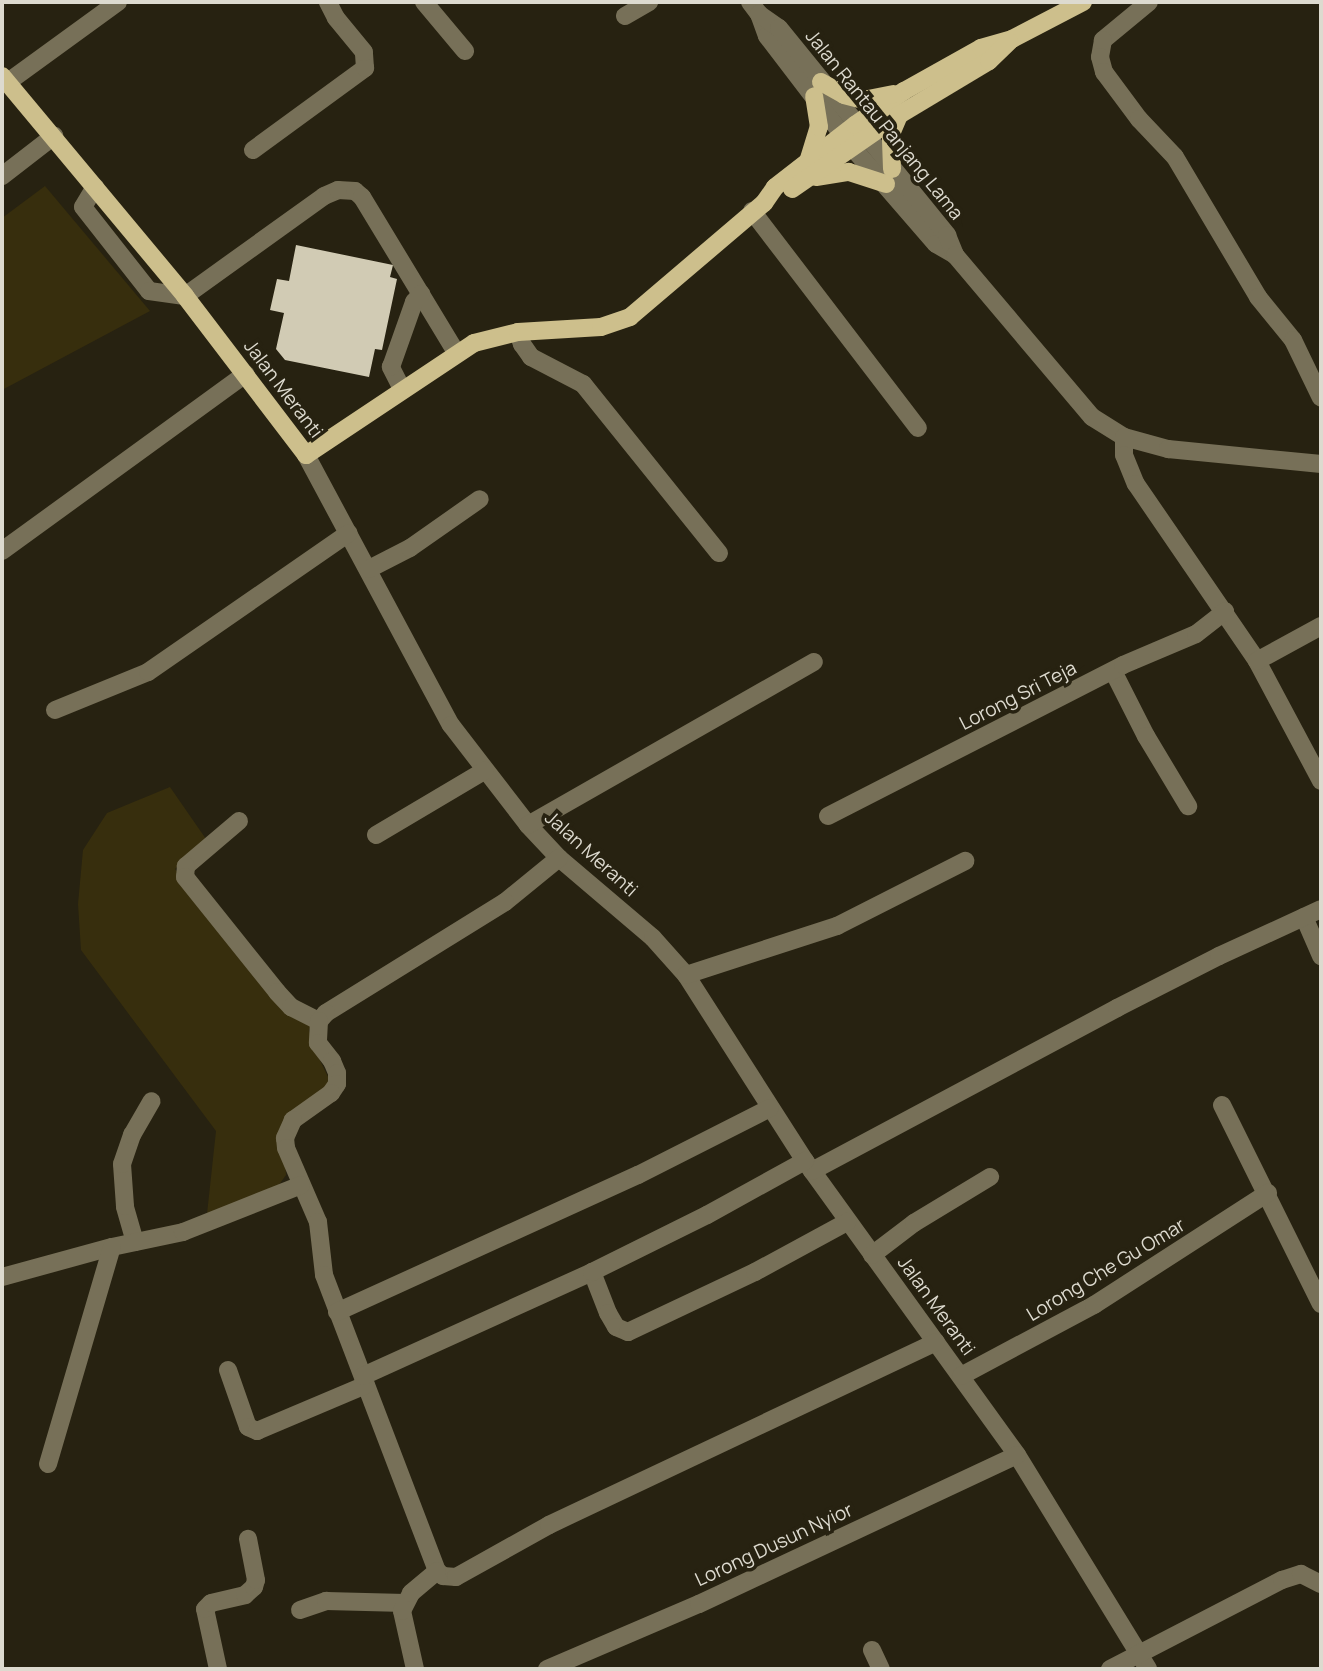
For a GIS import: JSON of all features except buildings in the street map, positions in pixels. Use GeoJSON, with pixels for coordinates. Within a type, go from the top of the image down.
{"type":"FeatureCollection","features":[{"type":"Feature","properties":{"kind":"main road"},"geometry":{"type":"LineString","coordinates":[[306,455],[456,352],[484,340],[518,332],[601,327],[630,317],[758,207],[783,196],[806,171],[854,136],[905,91],[981,48],[1013,39],[1083,2]]}},
{"type":"Feature","properties":{"kind":"main road"},"geometry":{"type":"LineString","coordinates":[[854,136],[899,115],[989,61],[1013,39]]}},
{"type":"Feature","properties":{"kind":"main road","name":"Jalan Meranti"},"geometry":{"type":"LineString","coordinates":[[5,79],[185,296],[306,455]]}},
{"type":"Feature","properties":{"kind":"main road"},"geometry":{"type":"LineString","coordinates":[[806,171],[819,127],[817,89],[863,100],[905,91]]}},
{"type":"Feature","properties":{"kind":"main road"},"geometry":{"type":"LineString","coordinates":[[806,171],[889,176],[890,147],[899,115]]}},
{"type":"Feature","properties":{"kind":"street"},"geometry":{"type":"LineString","coordinates":[[5,79],[118,2]]}},
{"type":"Feature","properties":{"kind":"street"},"geometry":{"type":"LineString","coordinates":[[253,150],[365,68],[364,52],[336,18],[328,2]]}},
{"type":"Feature","properties":{"kind":"street"},"geometry":{"type":"LineString","coordinates":[[424,2],[465,51]]}},
{"type":"Feature","properties":{"kind":"street"},"geometry":{"type":"LineString","coordinates":[[625,16],[649,2]]}},
{"type":"Feature","properties":{"kind":"street"},"geometry":{"type":"LineString","coordinates":[[1149,2],[1103,40],[1100,57],[1104,72],[1139,119],[1175,157],[1258,297],[1293,340],[1321,398]]}},
{"type":"Feature","properties":{"kind":"street","name":"Jalan Rantau Panjang Lama"},"geometry":{"type":"LineString","coordinates":[[754,8],[779,29],[817,89],[854,136],[947,235],[955,255],[1092,417],[1124,437],[1168,449],[1321,464]]}},
{"type":"Feature","properties":{"kind":"street"},"geometry":{"type":"LineString","coordinates":[[2,176],[54,136]]}},
{"type":"Feature","properties":{"kind":"street"},"geometry":{"type":"LineString","coordinates":[[95,187],[83,207],[149,292],[185,296],[324,196],[347,189],[362,197],[456,352]]}},
{"type":"Feature","properties":{"kind":"street"},"geometry":{"type":"LineString","coordinates":[[758,207],[918,428]]}},
{"type":"Feature","properties":{"kind":"street"},"geometry":{"type":"LineString","coordinates":[[402,389],[391,367],[414,302],[421,294]]}},
{"type":"Feature","properties":{"kind":"street"},"geometry":{"type":"LineString","coordinates":[[518,332],[531,357],[583,384],[719,553]]}},
{"type":"Feature","properties":{"kind":"street"},"geometry":{"type":"LineString","coordinates":[[2,551],[246,374]]}},
{"type":"Feature","properties":{"kind":"street"},"geometry":{"type":"LineString","coordinates":[[1124,437],[1124,455],[1136,484],[1256,660],[1321,781]]}},
{"type":"Feature","properties":{"kind":"street","name":"Jalan Meranti"},"geometry":{"type":"LineString","coordinates":[[306,455],[444,713],[484,771],[527,825],[559,858],[653,938],[686,975],[770,1108],[847,1222],[1017,1455],[1144,1662]]}},
{"type":"Feature","properties":{"kind":"street"},"geometry":{"type":"LineString","coordinates":[[369,569],[410,548],[480,499]]}},
{"type":"Feature","properties":{"kind":"street"},"geometry":{"type":"LineString","coordinates":[[55,710],[148,672],[349,533]]}},
{"type":"Feature","properties":{"kind":"street","name":"Lorong Sri Teja"},"geometry":{"type":"LineString","coordinates":[[828,816],[1113,671],[1196,634],[1225,611]]}},
{"type":"Feature","properties":{"kind":"street"},"geometry":{"type":"LineString","coordinates":[[1256,660],[1321,626]]}},
{"type":"Feature","properties":{"kind":"street"},"geometry":{"type":"LineString","coordinates":[[527,825],[814,662]]}},
{"type":"Feature","properties":{"kind":"street"},"geometry":{"type":"LineString","coordinates":[[1113,671],[1146,736],[1188,806]]}},
{"type":"Feature","properties":{"kind":"street"},"geometry":{"type":"LineString","coordinates":[[376,835],[484,771]]}},
{"type":"Feature","properties":{"kind":"street"},"geometry":{"type":"LineString","coordinates":[[239,821],[186,866],[185,877],[277,992],[291,1007],[319,1021]]}},
{"type":"Feature","properties":{"kind":"street"},"geometry":{"type":"LineString","coordinates":[[559,858],[505,902],[343,1000],[319,1021],[318,1043],[332,1061],[337,1073],[337,1084],[331,1093],[293,1120],[288,1128],[286,1148],[318,1222],[320,1255],[337,1312],[437,1572],[443,1576],[456,1577],[549,1525],[936,1342]]}},
{"type":"Feature","properties":{"kind":"street"},"geometry":{"type":"LineString","coordinates":[[686,975],[837,926],[965,861]]}},
{"type":"Feature","properties":{"kind":"street"},"geometry":{"type":"LineString","coordinates":[[228,1370],[248,1427],[257,1431],[593,1272],[809,1166],[1117,1008],[1321,909]]}},
{"type":"Feature","properties":{"kind":"street"},"geometry":{"type":"LineString","coordinates":[[1304,917],[1321,957]]}},
{"type":"Feature","properties":{"kind":"street"},"geometry":{"type":"LineString","coordinates":[[135,1242],[125,1206],[122,1164],[132,1135],[152,1101]]}},
{"type":"Feature","properties":{"kind":"street"},"geometry":{"type":"LineString","coordinates":[[1222,1105],[1321,1304]]}},
{"type":"Feature","properties":{"kind":"street"},"geometry":{"type":"LineString","coordinates":[[337,1312],[638,1175],[770,1108]]}},
{"type":"Feature","properties":{"kind":"street"},"geometry":{"type":"LineString","coordinates":[[872,1255],[914,1223],[989,1177]]}},
{"type":"Feature","properties":{"kind":"street"},"geometry":{"type":"LineString","coordinates":[[2,1277],[217,1221],[301,1185]]}},
{"type":"Feature","properties":{"kind":"street","name":"Lorong Che Gu Omar"},"geometry":{"type":"LineString","coordinates":[[961,1376],[1094,1305],[1268,1193]]}},
{"type":"Feature","properties":{"kind":"street"},"geometry":{"type":"LineString","coordinates":[[593,1272],[616,1327],[628,1332],[755,1272],[847,1222]]}},
{"type":"Feature","properties":{"kind":"street"},"geometry":{"type":"LineString","coordinates":[[48,1464],[112,1247]]}},
{"type":"Feature","properties":{"kind":"street","name":"Lorong Dusun Nyior"},"geometry":{"type":"LineString","coordinates":[[547,1669],[699,1604],[1017,1455]]}},
{"type":"Feature","properties":{"kind":"street"},"geometry":{"type":"LineString","coordinates":[[218,1669],[205,1609],[211,1603],[245,1595],[254,1587],[256,1580],[248,1539]]}},
{"type":"Feature","properties":{"kind":"street"},"geometry":{"type":"LineString","coordinates":[[415,1669],[402,1621],[405,1603],[437,1572]]}},
{"type":"Feature","properties":{"kind":"street"},"geometry":{"type":"LineString","coordinates":[[1110,1669],[1144,1662],[1282,1580],[1301,1574],[1321,1584]]}},
{"type":"Feature","properties":{"kind":"street"},"geometry":{"type":"LineString","coordinates":[[300,1609],[326,1601],[405,1603]]}},
{"type":"Feature","properties":{"kind":"street"},"geometry":{"type":"LineString","coordinates":[[872,1650],[881,1669]]}},
{"type":"Feature","properties":{"kind":"shaded area"},"geometry":{"type":"Polygon","coordinates":[[[45,186],[150,311],[2,390],[2,218],[45,186]]]}},
{"type":"Feature","properties":{"kind":"shaded area"},"geometry":{"type":"Polygon","coordinates":[[[170,787],[206,839],[175,869],[312,1025],[309,1030],[315,1050],[331,1083],[324,1093],[283,1122],[286,1175],[276,1189],[207,1214],[216,1131],[81,950],[78,904],[83,850],[107,813],[170,787]]]}}]}
